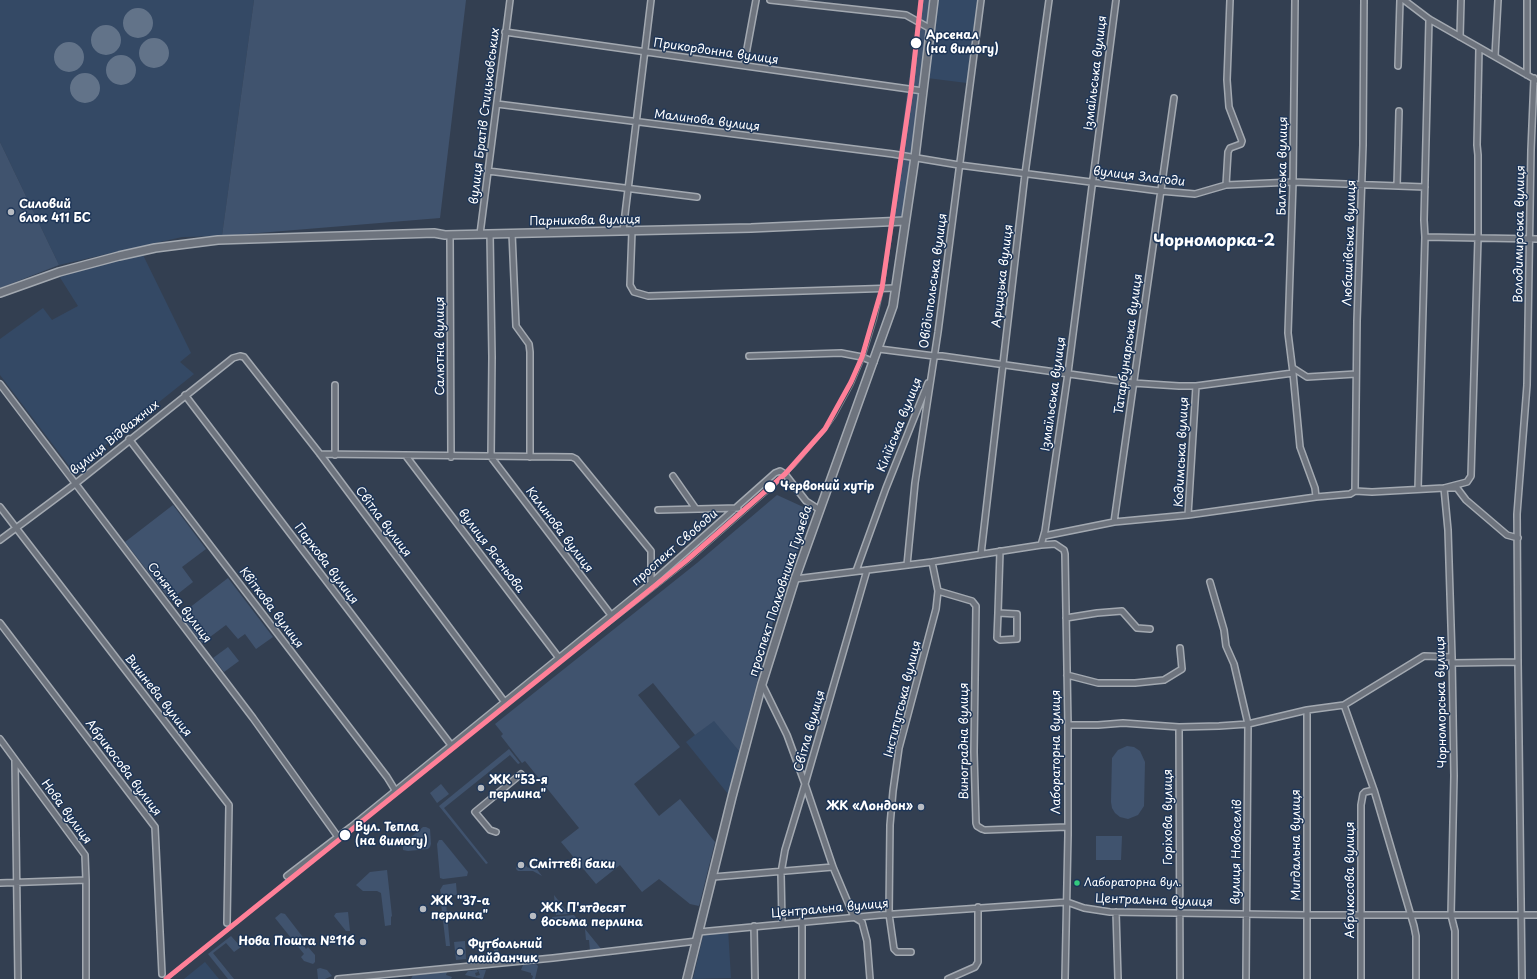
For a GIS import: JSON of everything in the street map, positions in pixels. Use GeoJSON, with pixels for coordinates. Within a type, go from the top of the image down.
{"type":"FeatureCollection","features":[{"type":"Feature","properties":{"kind":"main road","name":"проспект Полковника Гуляєва"},"geometry":{"type":"LineString","coordinates":[[687,979],[762,684],[795,579],[879,349],[893,306],[934,0]]}},
{"type":"Feature","properties":{"kind":"main road","name":"Парникова вулиця"},"geometry":{"type":"LineString","coordinates":[[0,292],[60,272],[155,248],[218,240],[434,233],[450,235],[632,231],[905,221]]}},
{"type":"Feature","properties":{"kind":"street","name":"вулиця Братів Стицьковських"},"geometry":{"type":"LineString","coordinates":[[480,234],[510,0]]}},
{"type":"Feature","properties":{"kind":"street"},"geometry":{"type":"LineString","coordinates":[[623,231],[651,0]]}},
{"type":"Feature","properties":{"kind":"street"},"geometry":{"type":"LineString","coordinates":[[744,66],[756,0]]}},
{"type":"Feature","properties":{"kind":"street"},"geometry":{"type":"LineString","coordinates":[[770,0],[906,15],[931,29]]}},
{"type":"Feature","properties":{"kind":"street","name":"Овідіопольська вулиця"},"geometry":{"type":"LineString","coordinates":[[907,565],[915,483],[934,356],[981,0]]}},
{"type":"Feature","properties":{"kind":"street","name":"Арцизька вулиця"},"geometry":{"type":"LineString","coordinates":[[981,554],[1025,174],[1049,0]]}},
{"type":"Feature","properties":{"kind":"street","name":"Ізмаїльська вулиця"},"geometry":{"type":"LineString","coordinates":[[1041,545],[1044,536],[1068,373],[1116,0]]}},
{"type":"Feature","properties":{"kind":"street"},"geometry":{"type":"LineString","coordinates":[[1226,185],[1228,152],[1230,148],[1241,144],[1242,141],[1229,108],[1227,80],[1230,0]]}},
{"type":"Feature","properties":{"kind":"street","name":"Балтська вулиця"},"geometry":{"type":"LineString","coordinates":[[1295,0],[1293,182],[1288,333],[1300,447],[1315,488],[1316,497]]}},
{"type":"Feature","properties":{"kind":"street","name":"Любашівська вулиця"},"geometry":{"type":"LineString","coordinates":[[1355,489],[1364,0]]}},
{"type":"Feature","properties":{"kind":"street"},"geometry":{"type":"LineString","coordinates":[[1398,66],[1400,0]]}},
{"type":"Feature","properties":{"kind":"street"},"geometry":{"type":"LineString","coordinates":[[1404,0],[1429,19],[1535,79]]}},
{"type":"Feature","properties":{"kind":"street"},"geometry":{"type":"LineString","coordinates":[[1460,37],[1462,0]]}},
{"type":"Feature","properties":{"kind":"street"},"geometry":{"type":"LineString","coordinates":[[1495,56],[1497,46],[1498,0]]}},
{"type":"Feature","properties":{"kind":"street"},"geometry":{"type":"LineString","coordinates":[[1527,0],[1527,74]]}},
{"type":"Feature","properties":{"kind":"street"},"geometry":{"type":"LineString","coordinates":[[1418,489],[1429,19]]}},
{"type":"Feature","properties":{"kind":"street","name":"Прикордонна вулиця"},"geometry":{"type":"LineString","coordinates":[[505,32],[923,91]]}},
{"type":"Feature","properties":{"kind":"street"},"geometry":{"type":"LineString","coordinates":[[1444,488],[1467,482],[1471,476],[1478,238],[1477,145],[1479,48]]}},
{"type":"Feature","properties":{"kind":"street","name":"Володимирська вулиця"},"geometry":{"type":"LineString","coordinates":[[1522,979],[1518,662],[1518,514],[1526,390],[1531,150],[1535,79]]}},
{"type":"Feature","properties":{"kind":"street","name":"Татарбунарська вулиця"},"geometry":{"type":"LineString","coordinates":[[1114,522],[1174,98]]}},
{"type":"Feature","properties":{"kind":"street","name":"Малинова вулиця"},"geometry":{"type":"LineString","coordinates":[[497,104],[914,157]]}},
{"type":"Feature","properties":{"kind":"street"},"geometry":{"type":"LineString","coordinates":[[1397,186],[1399,112]]}},
{"type":"Feature","properties":{"kind":"street","name":"вулиця Злагоди"},"geometry":{"type":"LineString","coordinates":[[914,157],[1025,174],[1195,194],[1226,185],[1293,182],[1425,187]]}},
{"type":"Feature","properties":{"kind":"street"},"geometry":{"type":"LineString","coordinates":[[488,171],[697,197]]}},
{"type":"Feature","properties":{"kind":"street"},"geometry":{"type":"LineString","coordinates":[[632,231],[630,285],[634,292],[648,296],[896,288]]}},
{"type":"Feature","properties":{"kind":"street"},"geometry":{"type":"LineString","coordinates":[[512,233],[516,326],[530,344],[530,457]]}},
{"type":"Feature","properties":{"kind":"street"},"geometry":{"type":"LineString","coordinates":[[490,234],[492,357],[491,457]]}},
{"type":"Feature","properties":{"kind":"street","name":"Салютна вулиця"},"geometry":{"type":"LineString","coordinates":[[450,235],[451,457]]}},
{"type":"Feature","properties":{"kind":"street"},"geometry":{"type":"LineString","coordinates":[[1425,237],[1537,239]]}},
{"type":"Feature","properties":{"kind":"street"},"geometry":{"type":"LineString","coordinates":[[879,349],[942,356],[1133,383],[1196,386],[1293,370],[1311,377],[1356,374]]}},
{"type":"Feature","properties":{"kind":"street"},"geometry":{"type":"LineString","coordinates":[[749,356],[841,353],[862,357],[874,362]]}},
{"type":"Feature","properties":{"kind":"street","name":"вулиця Відважних"},"geometry":{"type":"LineString","coordinates":[[0,540],[75,484],[185,394],[233,358],[240,356],[244,358]]}},
{"type":"Feature","properties":{"kind":"street","name":"Світла вулиця"},"geometry":{"type":"LineString","coordinates":[[244,358],[320,454],[504,701]]}},
{"type":"Feature","properties":{"kind":"street","name":"Кілійська вулиця"},"geometry":{"type":"LineString","coordinates":[[856,571],[886,488],[931,376]]}},
{"type":"Feature","properties":{"kind":"street","name":"Сонячна вулиця"},"geometry":{"type":"LineString","coordinates":[[0,384],[253,718],[338,837]]}},
{"type":"Feature","properties":{"kind":"street"},"geometry":{"type":"LineString","coordinates":[[335,385],[335,455]]}},
{"type":"Feature","properties":{"kind":"street","name":"Кодимська вулиця"},"geometry":{"type":"LineString","coordinates":[[1114,522],[1188,515],[1196,386]]}},
{"type":"Feature","properties":{"kind":"street","name":"Паркова вулиця"},"geometry":{"type":"LineString","coordinates":[[185,394],[451,745]]}},
{"type":"Feature","properties":{"kind":"street","name":"Квіткова вулиця"},"geometry":{"type":"LineString","coordinates":[[129,439],[345,721],[395,790]]}},
{"type":"Feature","properties":{"kind":"street"},"geometry":{"type":"LineString","coordinates":[[320,454],[451,457],[566,456],[576,459],[651,551],[651,583]]}},
{"type":"Feature","properties":{"kind":"street","name":"вулиця Ясеньова"},"geometry":{"type":"LineString","coordinates":[[406,456],[559,658]]}},
{"type":"Feature","properties":{"kind":"street","name":"Калинова вулиця"},"geometry":{"type":"LineString","coordinates":[[491,457],[611,615]]}},
{"type":"Feature","properties":{"kind":"street","name":"проспект Свободи"},"geometry":{"type":"LineString","coordinates":[[287,876],[338,837],[651,583],[776,473],[780,471],[785,474],[806,501],[820,510]]}},
{"type":"Feature","properties":{"kind":"street"},"geometry":{"type":"LineString","coordinates":[[673,476],[696,509]]}},
{"type":"Feature","properties":{"kind":"street","name":"Чорноморська вулиця"},"geometry":{"type":"LineString","coordinates":[[1444,488],[1448,530],[1452,657],[1454,776],[1451,915],[1455,931],[1455,979]]}},
{"type":"Feature","properties":{"kind":"street"},"geometry":{"type":"LineString","coordinates":[[1188,515],[1316,497],[1350,494],[1355,489],[1372,492],[1457,488],[1466,500],[1507,535],[1518,538]]}},
{"type":"Feature","properties":{"kind":"street","name":"Вишнева вулиця"},"geometry":{"type":"LineString","coordinates":[[0,507],[229,805],[227,923]]}},
{"type":"Feature","properties":{"kind":"street"},"geometry":{"type":"LineString","coordinates":[[658,510],[738,508]]}},
{"type":"Feature","properties":{"kind":"street"},"geometry":{"type":"LineString","coordinates":[[1044,536],[1114,522]]}},
{"type":"Feature","properties":{"kind":"street"},"geometry":{"type":"LineString","coordinates":[[795,579],[932,562],[1041,545]]}},
{"type":"Feature","properties":{"kind":"street","name":"Лабораторна вулиця"},"geometry":{"type":"LineString","coordinates":[[1041,545],[1059,545],[1064,550],[1065,554],[1068,725],[1065,979]]}},
{"type":"Feature","properties":{"kind":"street"},"geometry":{"type":"LineString","coordinates":[[998,612],[1017,614],[1017,639],[998,639],[998,612],[1000,551]]}},
{"type":"Feature","properties":{"kind":"street","name":"Інститутська вулиця"},"geometry":{"type":"LineString","coordinates":[[911,952],[897,952],[894,949],[889,914],[890,825],[899,748],[934,620],[938,592],[932,562]]}},
{"type":"Feature","properties":{"kind":"street","name":"Світла вулиця"},"geometry":{"type":"LineString","coordinates":[[867,570],[805,784],[833,867],[854,917],[862,922],[867,941],[870,979]]}},
{"type":"Feature","properties":{"kind":"street","name":"вулиця Новоселів"},"geometry":{"type":"LineString","coordinates":[[1210,582],[1224,630],[1226,646],[1234,664],[1248,724],[1246,979]]}},
{"type":"Feature","properties":{"kind":"street","name":"Виноградна вулиця"},"geometry":{"type":"LineString","coordinates":[[938,592],[972,600],[976,606],[974,752],[977,826],[982,830],[1067,828]]}},
{"type":"Feature","properties":{"kind":"street"},"geometry":{"type":"LineString","coordinates":[[1066,618],[1122,611],[1137,628],[1150,629]]}},
{"type":"Feature","properties":{"kind":"street","name":"Абрикосова вулиця"},"geometry":{"type":"LineString","coordinates":[[0,623],[155,826],[162,974]]}},
{"type":"Feature","properties":{"kind":"street"},"geometry":{"type":"LineString","coordinates":[[1067,675],[1098,683],[1135,683],[1164,680],[1182,669],[1180,648]]}},
{"type":"Feature","properties":{"kind":"street"},"geometry":{"type":"LineString","coordinates":[[1068,725],[1123,723],[1179,727],[1248,724],[1307,710],[1344,705],[1424,656],[1452,657]]}},
{"type":"Feature","properties":{"kind":"street"},"geometry":{"type":"LineString","coordinates":[[1452,663],[1518,662]]}},
{"type":"Feature","properties":{"kind":"street"},"geometry":{"type":"LineString","coordinates":[[762,684],[787,735],[805,784],[784,850],[781,871],[782,923]]}},
{"type":"Feature","properties":{"kind":"street"},"geometry":{"type":"LineString","coordinates":[[1344,705],[1374,790],[1411,915],[1416,936],[1416,979]]}},
{"type":"Feature","properties":{"kind":"street","name":"Мигдальна вулиця"},"geometry":{"type":"LineString","coordinates":[[1307,710],[1307,979]]}},
{"type":"Feature","properties":{"kind":"street","name":"Горіхова вулиця"},"geometry":{"type":"LineString","coordinates":[[1179,727],[1180,979]]}},
{"type":"Feature","properties":{"kind":"street","name":"Нова вулиця"},"geometry":{"type":"LineString","coordinates":[[0,739],[85,855],[86,979]]}},
{"type":"Feature","properties":{"kind":"street"},"geometry":{"type":"LineString","coordinates":[[16,761],[18,979]]}},
{"type":"Feature","properties":{"kind":"street"},"geometry":{"type":"LineString","coordinates":[[496,832],[490,830],[475,812],[521,774]]}},
{"type":"Feature","properties":{"kind":"street","name":"Абрикосова вулиця"},"geometry":{"type":"LineString","coordinates":[[1361,979],[1361,805],[1363,794],[1374,790]]}},
{"type":"Feature","properties":{"kind":"street"},"geometry":{"type":"LineString","coordinates":[[712,877],[833,867]]}},
{"type":"Feature","properties":{"kind":"street"},"geometry":{"type":"LineString","coordinates":[[0,883],[86,880]]}},
{"type":"Feature","properties":{"kind":"street","name":"Центральна вулиця"},"geometry":{"type":"LineString","coordinates":[[700,932],[802,921],[978,907],[1066,902],[1084,908],[1116,912],[1307,915],[1537,915]]}},
{"type":"Feature","properties":{"kind":"street"},"geometry":{"type":"LineString","coordinates":[[948,979],[975,967],[978,962],[978,907]]}},
{"type":"Feature","properties":{"kind":"street"},"geometry":{"type":"LineString","coordinates":[[1116,912],[1118,979]]}},
{"type":"Feature","properties":{"kind":"street"},"geometry":{"type":"LineString","coordinates":[[802,921],[802,979]]}},
{"type":"Feature","properties":{"kind":"street"},"geometry":{"type":"LineString","coordinates":[[754,926],[755,979]]}},
{"type":"Feature","properties":{"kind":"street"},"geometry":{"type":"LineString","coordinates":[[338,979],[553,958],[697,941]]}},
{"type":"Feature","properties":{"kind":"shaded area"},"geometry":{"type":"Polygon","coordinates":[[[0,0],[254,0],[222,236],[182,237],[59,265],[0,142],[0,0]]]}},
{"type":"Feature","properties":{"kind":"shaded area"},"geometry":{"type":"Polygon","coordinates":[[[254,0],[466,0],[440,218],[222,236],[254,0]]]}},
{"type":"Feature","properties":{"kind":"shaded area"},"geometry":{"type":"Polygon","coordinates":[[[920,0],[932,0],[904,218],[890,219],[920,0]]]}},
{"type":"Feature","properties":{"kind":"shaded area"},"geometry":{"type":"Polygon","coordinates":[[[937,0],[977,0],[967,83],[927,78],[937,0]]]}},
{"type":"Feature","properties":{"kind":"shaded area"},"geometry":{"type":"Polygon","coordinates":[[[138,8],[148,13],[153,23],[148,33],[138,38],[128,33],[123,23],[128,13],[138,8]]]}},
{"type":"Feature","properties":{"kind":"shaded area"},"geometry":{"type":"Polygon","coordinates":[[[106,25],[112,26],[120,34],[120,46],[112,54],[106,55],[100,54],[92,46],[91,40],[92,34],[100,26],[106,25]]]}},
{"type":"Feature","properties":{"kind":"shaded area"},"geometry":{"type":"Polygon","coordinates":[[[154,38],[164,43],[169,53],[164,63],[154,68],[144,63],[139,53],[144,43],[154,38]]]}},
{"type":"Feature","properties":{"kind":"shaded area"},"geometry":{"type":"Polygon","coordinates":[[[69,42],[79,47],[84,57],[79,67],[69,72],[59,67],[54,57],[59,47],[69,42]]]}},
{"type":"Feature","properties":{"kind":"shaded area"},"geometry":{"type":"Polygon","coordinates":[[[121,55],[131,60],[136,70],[131,80],[121,85],[111,80],[106,70],[111,60],[121,55]]]}},
{"type":"Feature","properties":{"kind":"shaded area"},"geometry":{"type":"Polygon","coordinates":[[[85,73],[95,78],[100,88],[95,98],[85,103],[75,98],[70,88],[75,78],[85,73]]]}},
{"type":"Feature","properties":{"kind":"shaded area"},"geometry":{"type":"Polygon","coordinates":[[[0,142],[59,265],[0,288],[0,142]]]}},
{"type":"Feature","properties":{"kind":"shaded area"},"geometry":{"type":"Polygon","coordinates":[[[142,253],[191,353],[180,362],[194,374],[73,471],[0,375],[0,339],[43,308],[52,320],[78,306],[59,276],[142,253]]]}},
{"type":"Feature","properties":{"kind":"shaded area"},"geometry":{"type":"Polygon","coordinates":[[[777,495],[812,511],[776,611],[739,751],[714,721],[695,735],[653,683],[638,695],[680,747],[634,784],[659,816],[680,799],[715,842],[699,906],[690,904],[659,879],[642,892],[620,865],[596,884],[561,842],[579,828],[525,761],[522,763],[501,736],[503,734],[495,724],[697,563],[777,495]]]}},
{"type":"Feature","properties":{"kind":"shaded area"},"geometry":{"type":"Polygon","coordinates":[[[173,505],[206,549],[182,567],[193,582],[170,600],[125,542],[173,505]]]}},
{"type":"Feature","properties":{"kind":"shaded area"},"geometry":{"type":"Polygon","coordinates":[[[228,578],[273,637],[256,649],[245,634],[238,639],[226,625],[202,643],[180,615],[228,578]]]}},
{"type":"Feature","properties":{"kind":"shaded area"},"geometry":{"type":"Polygon","coordinates":[[[228,647],[239,661],[224,672],[213,658],[228,647]]]}},
{"type":"Feature","properties":{"kind":"shaded area"},"geometry":{"type":"Polygon","coordinates":[[[714,720],[739,751],[728,794],[686,742],[714,720]]]}},
{"type":"Feature","properties":{"kind":"shaded area"},"geometry":{"type":"Polygon","coordinates":[[[1127,746],[1134,747],[1140,751],[1145,762],[1144,806],[1138,815],[1128,819],[1120,817],[1115,813],[1111,802],[1112,758],[1118,750],[1127,746]]]}},
{"type":"Feature","properties":{"kind":"shaded area"},"geometry":{"type":"Polygon","coordinates":[[[509,749],[520,763],[518,764],[510,755],[444,808],[488,863],[486,864],[439,806],[509,749]]]}},
{"type":"Feature","properties":{"kind":"shaded area"},"geometry":{"type":"Polygon","coordinates":[[[441,784],[449,794],[437,803],[430,793],[441,784]]]}},
{"type":"Feature","properties":{"kind":"shaded area"},"geometry":{"type":"Polygon","coordinates":[[[423,827],[430,829],[430,847],[428,849],[403,850],[403,844],[423,827]]]}},
{"type":"Feature","properties":{"kind":"shaded area"},"geometry":{"type":"Polygon","coordinates":[[[1096,836],[1122,836],[1121,860],[1096,860],[1096,836]]]}},
{"type":"Feature","properties":{"kind":"shaded area"},"geometry":{"type":"Polygon","coordinates":[[[439,840],[442,840],[468,872],[467,876],[443,879],[440,878],[437,844],[439,840]]]}},
{"type":"Feature","properties":{"kind":"shaded area"},"geometry":{"type":"Polygon","coordinates":[[[525,864],[528,868],[533,864],[542,876],[533,871],[518,871],[516,869],[517,865],[520,869],[525,864]]]}},
{"type":"Feature","properties":{"kind":"shaded area"},"geometry":{"type":"Polygon","coordinates":[[[387,870],[392,916],[391,925],[385,926],[381,893],[377,891],[363,891],[356,885],[370,872],[387,870]]]}},
{"type":"Feature","properties":{"kind":"shaded area"},"geometry":{"type":"Polygon","coordinates":[[[456,883],[457,895],[444,896],[441,894],[440,890],[443,885],[456,883]]]}},
{"type":"Feature","properties":{"kind":"shaded area"},"geometry":{"type":"Polygon","coordinates":[[[554,895],[569,914],[556,915],[554,895]]]}},
{"type":"Feature","properties":{"kind":"shaded area"},"geometry":{"type":"Polygon","coordinates":[[[448,900],[450,903],[446,903],[450,946],[446,946],[441,903],[448,900]]]}},
{"type":"Feature","properties":{"kind":"shaded area"},"geometry":{"type":"Polygon","coordinates":[[[348,912],[350,931],[346,931],[334,916],[336,913],[348,912]]]}},
{"type":"Feature","properties":{"kind":"shaded area"},"geometry":{"type":"Polygon","coordinates":[[[281,913],[285,914],[305,940],[302,944],[306,949],[308,947],[315,955],[315,962],[313,964],[304,961],[301,957],[304,954],[275,918],[281,913]]]}},
{"type":"Feature","properties":{"kind":"shaded area"},"geometry":{"type":"Polygon","coordinates":[[[574,915],[578,920],[554,923],[552,921],[552,917],[574,915]]]}},
{"type":"Feature","properties":{"kind":"shaded area"},"geometry":{"type":"Polygon","coordinates":[[[585,929],[602,950],[590,951],[589,940],[586,940],[585,929]]]}},
{"type":"Feature","properties":{"kind":"shaded area"},"geometry":{"type":"Polygon","coordinates":[[[728,929],[731,978],[693,979],[703,936],[709,933],[728,929]]]}},
{"type":"Feature","properties":{"kind":"shaded area"},"geometry":{"type":"Polygon","coordinates":[[[231,936],[241,947],[234,952],[226,943],[213,953],[234,979],[228,979],[208,954],[231,936]]]}},
{"type":"Feature","properties":{"kind":"shaded area","name":"Футбольний майданчик"},"geometry":{"type":"Polygon","coordinates":[[[465,941],[466,959],[456,960],[454,942],[465,941]]]}},
{"type":"Feature","properties":{"kind":"shaded area"},"geometry":{"type":"Polygon","coordinates":[[[494,941],[500,941],[500,943],[498,943],[500,947],[498,948],[499,958],[488,959],[487,954],[494,953],[494,941]]]}},
{"type":"Feature","properties":{"kind":"shaded area"},"geometry":{"type":"Polygon","coordinates":[[[205,962],[219,979],[184,979],[200,966],[205,962]]]}},
{"type":"Feature","properties":{"kind":"shaded area"},"geometry":{"type":"Polygon","coordinates":[[[536,964],[538,966],[535,979],[532,979],[533,976],[531,973],[521,970],[523,965],[536,964]]]}},
{"type":"Feature","properties":{"kind":"shaded area"},"geometry":{"type":"Polygon","coordinates":[[[320,968],[327,970],[332,976],[325,979],[318,979],[317,969],[320,968]]]}},
{"type":"Feature","properties":{"kind":"shaded area"},"geometry":{"type":"Polygon","coordinates":[[[477,970],[478,972],[475,973],[476,976],[480,975],[478,970],[486,970],[483,979],[465,975],[468,971],[477,970]]]}},
{"type":"Feature","properties":{"kind":"shaded area"},"geometry":{"type":"Polygon","coordinates":[[[447,972],[446,975],[452,977],[451,979],[411,979],[413,975],[447,972]]]}},
{"type":"Feature","properties":{"kind":"tram line"},"geometry":{"type":"LineString","coordinates":[[169,979],[505,707],[690,562],[772,490],[795,467],[826,431],[836,417],[853,386],[865,358],[877,319],[884,288],[913,90],[923,0]]}},
{"type":"Feature","properties":{"kind":"transit line"},"geometry":{"type":"LineString","coordinates":[[166,979],[687,560],[785,474],[825,429],[851,382],[862,357],[882,288],[911,90],[921,0]]}},
{"type":"Feature","properties":{"kind":"place","name":"Арсенал (на вимогу)"},"geometry":{"type":"Point","coordinates":[916,43]}},
{"type":"Feature","properties":{"kind":"place","name":"Силовий блок 411 БС"},"geometry":{"type":"Point","coordinates":[11,212]}},
{"type":"Feature","properties":{"kind":"place","name":"Червоний хутір"},"geometry":{"type":"Point","coordinates":[770,487]}},
{"type":"Feature","properties":{"kind":"place","name":"ЖК \"53-я перлина\""},"geometry":{"type":"Point","coordinates":[481,788]}},
{"type":"Feature","properties":{"kind":"place","name":"ЖК «Лондон»"},"geometry":{"type":"Point","coordinates":[921,807]}},
{"type":"Feature","properties":{"kind":"place","name":"Вул. Тепла (на вимогу)"},"geometry":{"type":"Point","coordinates":[345,835]}},
{"type":"Feature","properties":{"kind":"place","name":"Сміттєві баки"},"geometry":{"type":"Point","coordinates":[521,865]}},
{"type":"Feature","properties":{"kind":"place","name":"Лабораторна вул."},"geometry":{"type":"Point","coordinates":[1077,883]}},
{"type":"Feature","properties":{"kind":"place","name":"ЖК \"37-а перлина\""},"geometry":{"type":"Point","coordinates":[423,909]}},
{"type":"Feature","properties":{"kind":"place","name":"ЖК П'ятдесят восьма перлина"},"geometry":{"type":"Point","coordinates":[533,916]}},
{"type":"Feature","properties":{"kind":"place","name":"Нова Пошта №116"},"geometry":{"type":"Point","coordinates":[363,942]}},
{"type":"Feature","properties":{"kind":"place","name":"Футбольний майданчик"},"geometry":{"type":"Point","coordinates":[460,952]}},
{"type":"Feature","properties":{"kind":"district","name":"Чорноморка-2"},"geometry":{"type":"Point","coordinates":[1214,242]}}]}
